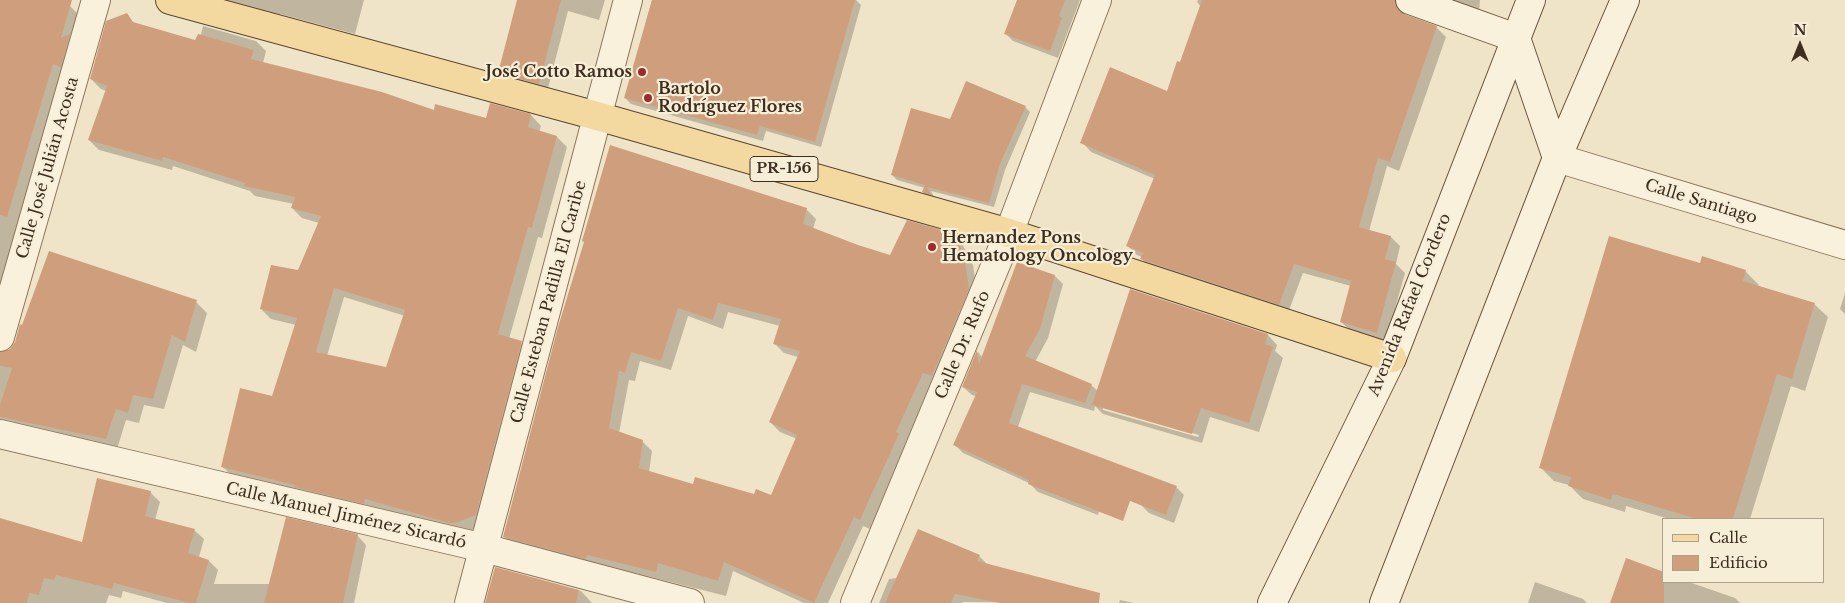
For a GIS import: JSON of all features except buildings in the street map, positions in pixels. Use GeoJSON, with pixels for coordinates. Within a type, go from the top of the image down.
{"type":"FeatureCollection","features":[{"type":"Feature","properties":{"kind":"main road","name":"PR-156"},"geometry":{"type":"LineString","coordinates":[[170,0],[597,116],[1009,233],[1392,358]]}},
{"type":"Feature","properties":{"kind":"street","name":"Calle José Julián Acosta"},"geometry":{"type":"LineString","coordinates":[[0,337],[96,0]]}},
{"type":"Feature","properties":{"kind":"street","name":"Calle Esteban Padilla El Caribe"},"geometry":{"type":"LineString","coordinates":[[469,603],[628,0]]}},
{"type":"Feature","properties":{"kind":"street","name":"Calle Dr. Rufo"},"geometry":{"type":"LineString","coordinates":[[855,603],[1009,233],[1097,0]]}},
{"type":"Feature","properties":{"kind":"street"},"geometry":{"type":"LineString","coordinates":[[1410,0],[1516,38],[1557,158]]}},
{"type":"Feature","properties":{"kind":"street","name":"Avenida Rafael Cordero"},"geometry":{"type":"LineString","coordinates":[[1272,603],[1392,358],[1531,0]]}},
{"type":"Feature","properties":{"kind":"street"},"geometry":{"type":"LineString","coordinates":[[1384,603],[1557,158],[1625,0]]}},
{"type":"Feature","properties":{"kind":"street","name":"Calle Santiago"},"geometry":{"type":"LineString","coordinates":[[1557,158],[1845,246]]}},
{"type":"Feature","properties":{"kind":"street","name":"Calle Manuel Jiménez Sicardó"},"geometry":{"type":"LineString","coordinates":[[0,434],[484,548],[690,603]]}},
{"type":"Feature","properties":{"kind":"place","name":"José Cotto Ramos"},"geometry":{"type":"Point","coordinates":[642,72]}},
{"type":"Feature","properties":{"kind":"place","name":"Bartolo Rodríguez Flores"},"geometry":{"type":"Point","coordinates":[648,98]}},
{"type":"Feature","properties":{"kind":"place","name":"Hernandez Pons Hematology Oncology"},"geometry":{"type":"Point","coordinates":[932,247]}}]}
